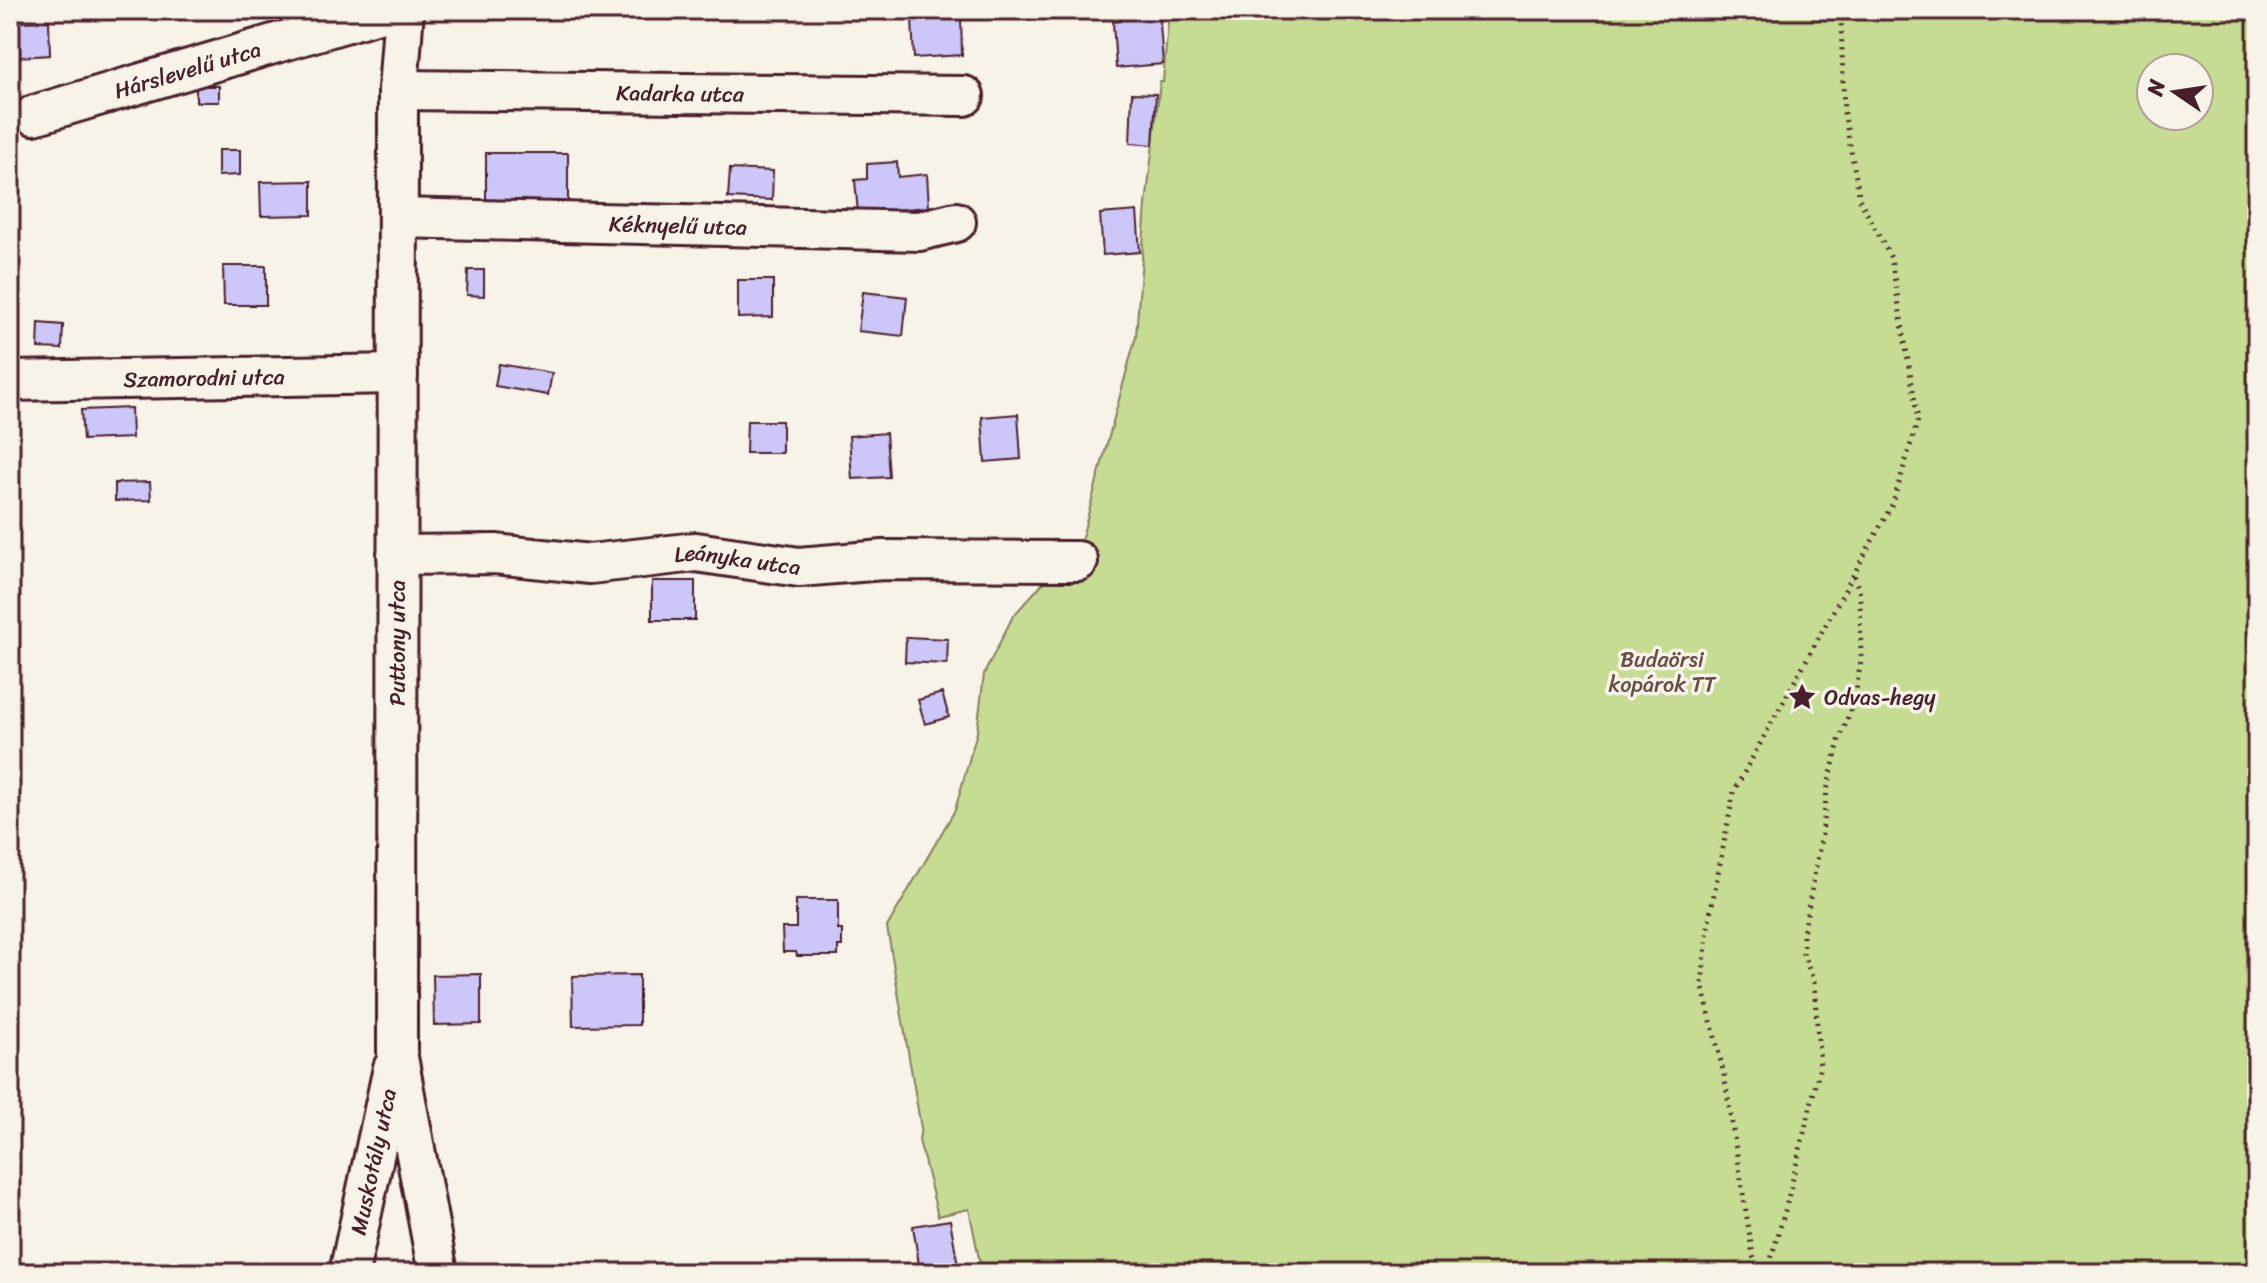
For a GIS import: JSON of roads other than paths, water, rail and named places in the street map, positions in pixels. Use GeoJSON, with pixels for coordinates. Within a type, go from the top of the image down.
{"type":"FeatureCollection","features":[{"type":"Feature","properties":{"kind":"street","name":"Hárslevelű utca"},"geometry":{"type":"LineString","coordinates":[[34,115],[388,10]]}},
{"type":"Feature","properties":{"kind":"street","name":"Puttony utca"},"geometry":{"type":"LineString","coordinates":[[404,10],[398,90],[397,1052],[438,1273]]}},
{"type":"Feature","properties":{"kind":"street","name":"Kadarka utca"},"geometry":{"type":"LineString","coordinates":[[398,90],[964,96]]}},
{"type":"Feature","properties":{"kind":"street","name":"Kéknyelű utca"},"geometry":{"type":"LineString","coordinates":[[398,218],[919,231],[956,222]]}},
{"type":"Feature","properties":{"kind":"street","name":"Szamorodni utca"},"geometry":{"type":"LineString","coordinates":[[10,381],[398,374]]}},
{"type":"Feature","properties":{"kind":"street","name":"Leányka utca"},"geometry":{"type":"LineString","coordinates":[[397,555],[495,554],[590,564],[696,552],[799,567],[883,560],[1078,561]]}},
{"type":"Feature","properties":{"kind":"street","name":"Muskotály utca"},"geometry":{"type":"LineString","coordinates":[[349,1273],[397,1052]]}},
{"type":"Feature","properties":{"kind":"place","name":"Odvas-hegy"},"geometry":{"type":"Point","coordinates":[1802,697]}},
{"type":"Feature","properties":{"kind":"park label","name":"Budaörsi kopárok TT"},"geometry":{"type":"Point","coordinates":[1662,672]}}]}
